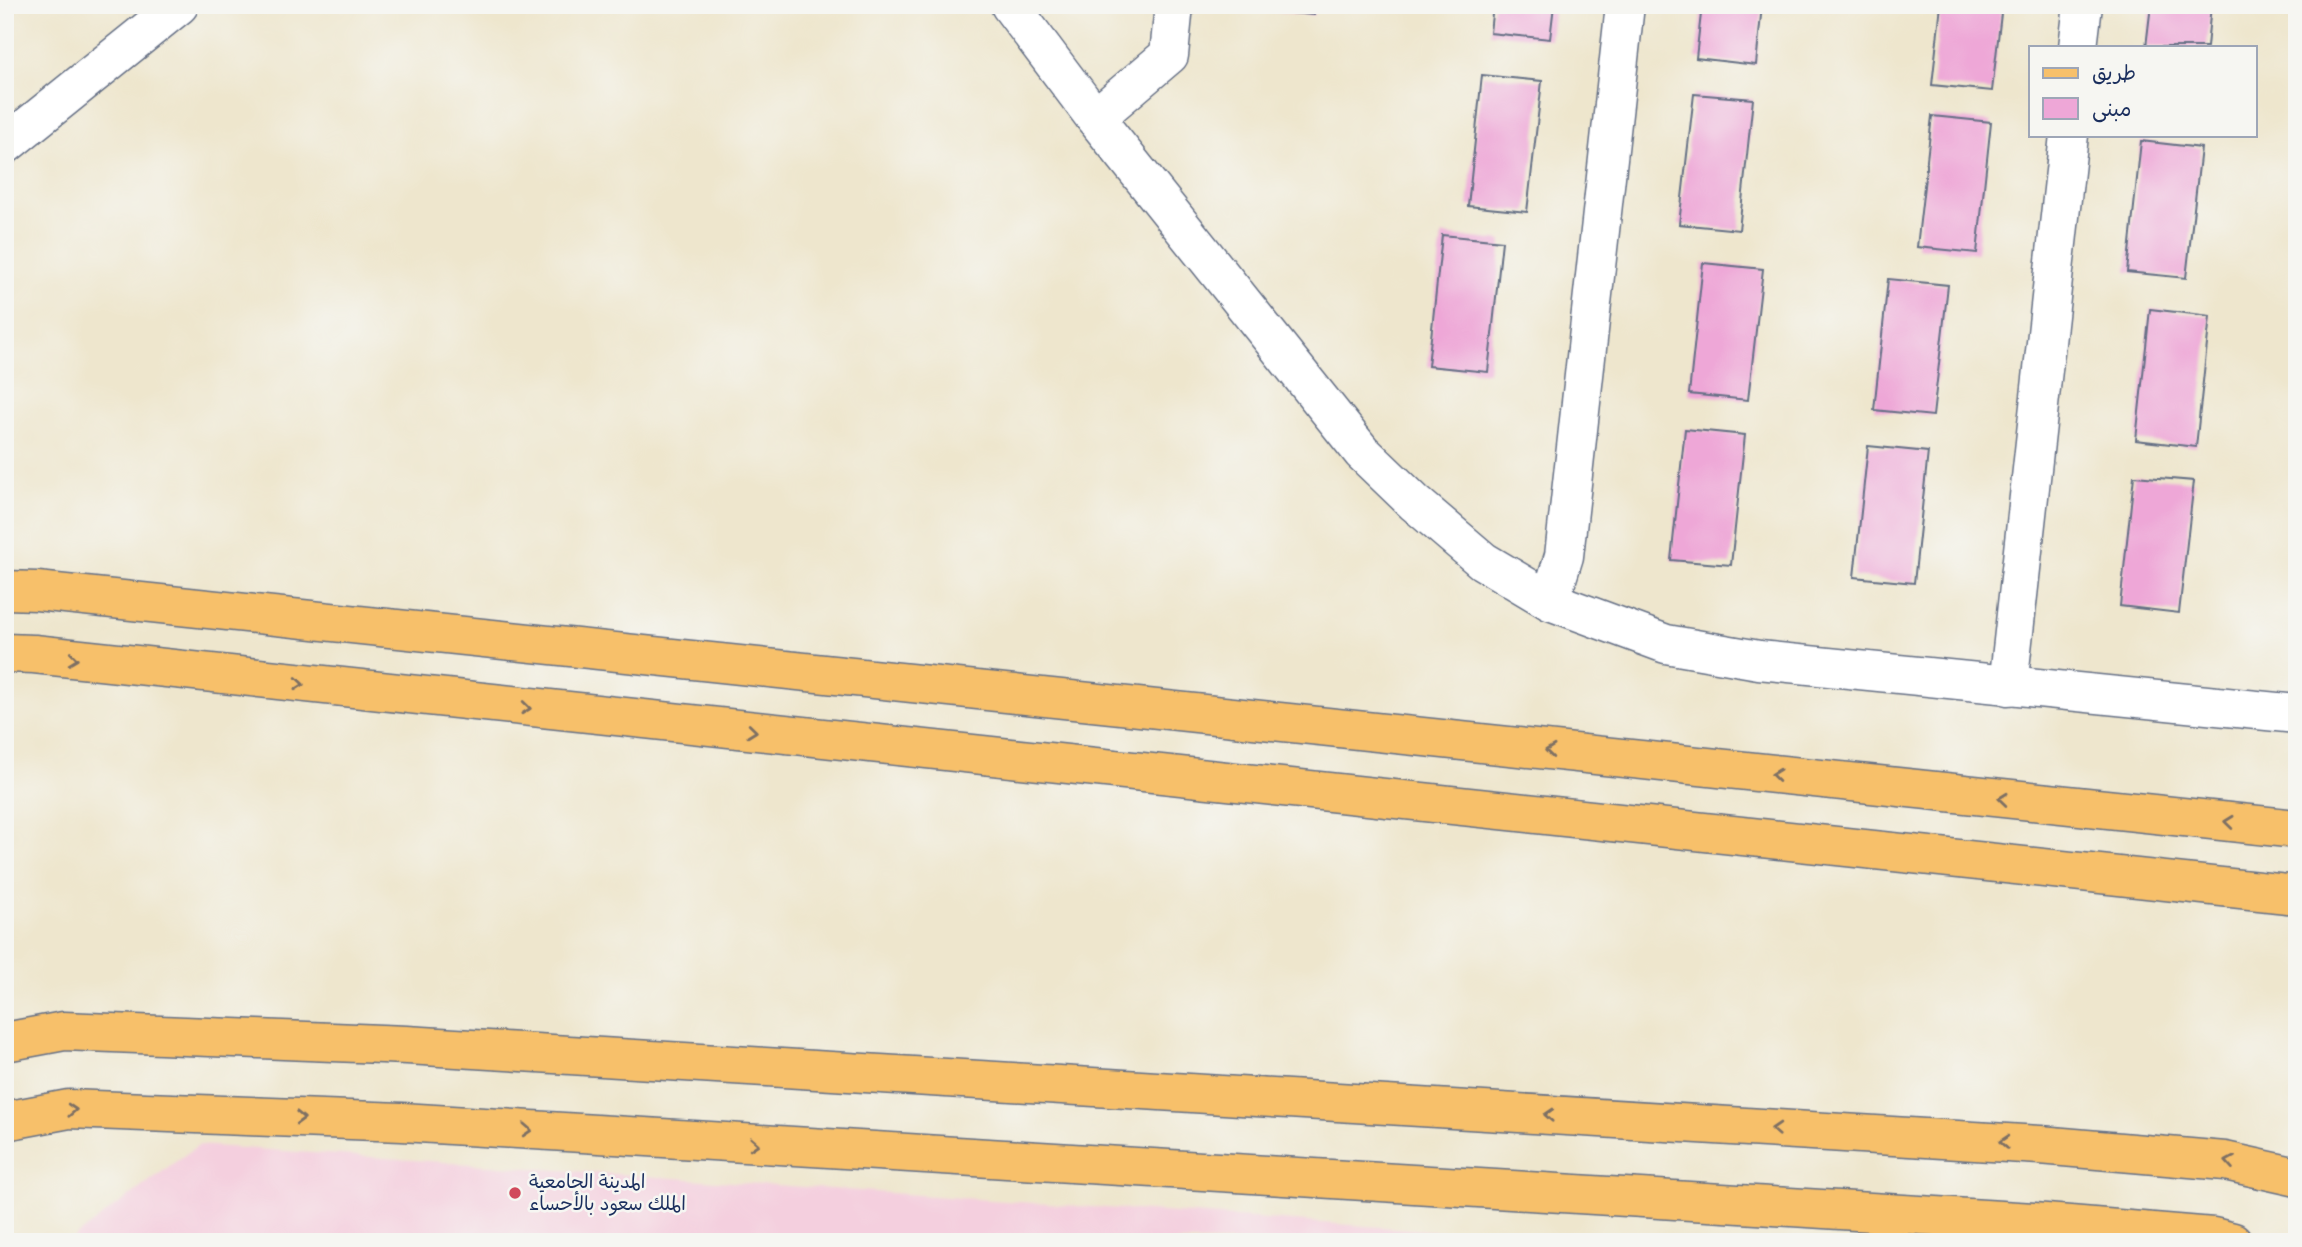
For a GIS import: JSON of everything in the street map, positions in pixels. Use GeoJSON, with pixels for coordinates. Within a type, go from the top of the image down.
{"type":"FeatureCollection","features":[{"type":"Feature","properties":{"kind":"main road"},"geometry":{"type":"LineString","coordinates":[[5,590],[37,591],[2297,829]]}},
{"type":"Feature","properties":{"kind":"main road"},"geometry":{"type":"LineString","coordinates":[[5,653],[2297,895]]}},
{"type":"Feature","properties":{"kind":"main road"},"geometry":{"type":"LineString","coordinates":[[5,1042],[64,1031],[421,1046],[2040,1144],[2225,1161],[2297,1177]]}},
{"type":"Feature","properties":{"kind":"main road"},"geometry":{"type":"LineString","coordinates":[[5,1121],[69,1109],[402,1122],[2034,1222],[2213,1237],[2233,1242]]}},
{"type":"Feature","properties":{"kind":"street"},"geometry":{"type":"LineString","coordinates":[[5,145],[179,5]]}},
{"type":"Feature","properties":{"kind":"street"},"geometry":{"type":"LineString","coordinates":[[1010,5],[1095,118],[1363,452],[1415,503],[1483,561],[1550,601],[1666,644],[1759,660],[2297,714]]}},
{"type":"Feature","properties":{"kind":"street"},"geometry":{"type":"LineString","coordinates":[[1095,118],[1169,55],[1174,5]]}},
{"type":"Feature","properties":{"kind":"street"},"geometry":{"type":"LineString","coordinates":[[1550,601],[1564,556],[1626,5]]}},
{"type":"Feature","properties":{"kind":"street"},"geometry":{"type":"LineString","coordinates":[[2078,46],[2083,5]]}},
{"type":"Feature","properties":{"kind":"street"},"geometry":{"type":"LineString","coordinates":[[2008,686],[2069,136]]}},
{"type":"Feature","properties":{"kind":"shaded area","name":"المدينة الجامعية الملك سعود بالأحساء"},"geometry":{"type":"Polygon","coordinates":[[[198,1145],[1597,1242],[68,1242],[198,1145]]]}},
{"type":"Feature","properties":{"kind":"building"},"geometry":{"type":"Polygon","coordinates":[[[1255,5],[1315,5],[1314,15],[1254,10],[1255,5]]]}},
{"type":"Feature","properties":{"kind":"building"},"geometry":{"type":"Polygon","coordinates":[[[1493,5],[1554,5],[1550,39],[1490,33],[1493,5]]]}},
{"type":"Feature","properties":{"kind":"building"},"geometry":{"type":"Polygon","coordinates":[[[1702,5],[1762,5],[1756,65],[1696,58],[1702,5]]]}},
{"type":"Feature","properties":{"kind":"building"},"geometry":{"type":"Polygon","coordinates":[[[1941,5],[2002,5],[1992,91],[1932,85],[1941,5]]]}},
{"type":"Feature","properties":{"kind":"building"},"geometry":{"type":"Polygon","coordinates":[[[2151,5],[2211,5],[2207,46],[2146,46],[2151,5]]]}},
{"type":"Feature","properties":{"kind":"building"},"geometry":{"type":"Polygon","coordinates":[[[1482,75],[1542,81],[1527,212],[1468,206],[1482,75]]]}},
{"type":"Feature","properties":{"kind":"building"},"geometry":{"type":"Polygon","coordinates":[[[1694,94],[1753,99],[1739,230],[1679,224],[1694,94]]]}},
{"type":"Feature","properties":{"kind":"building"},"geometry":{"type":"Polygon","coordinates":[[[1932,116],[1991,122],[1977,253],[1917,247],[1932,116]]]}},
{"type":"Feature","properties":{"kind":"building"},"geometry":{"type":"Polygon","coordinates":[[[2141,141],[2201,148],[2186,278],[2127,272],[2141,141]]]}},
{"type":"Feature","properties":{"kind":"building"},"geometry":{"type":"Polygon","coordinates":[[[1442,235],[1502,241],[1488,372],[1428,366],[1442,235]]]}},
{"type":"Feature","properties":{"kind":"building"},"geometry":{"type":"Polygon","coordinates":[[[1703,263],[1763,269],[1748,400],[1689,394],[1703,263]]]}},
{"type":"Feature","properties":{"kind":"building"},"geometry":{"type":"Polygon","coordinates":[[[1888,279],[1948,285],[1933,416],[1874,410],[1888,279]]]}},
{"type":"Feature","properties":{"kind":"building"},"geometry":{"type":"Polygon","coordinates":[[[2150,309],[2210,316],[2196,447],[2136,440],[2150,309]]]}},
{"type":"Feature","properties":{"kind":"building"},"geometry":{"type":"Polygon","coordinates":[[[1685,429],[1745,435],[1731,565],[1671,560],[1685,429]]]}},
{"type":"Feature","properties":{"kind":"building"},"geometry":{"type":"Polygon","coordinates":[[[1868,446],[1928,452],[1914,583],[1854,577],[1868,446]]]}},
{"type":"Feature","properties":{"kind":"building"},"geometry":{"type":"Polygon","coordinates":[[[2134,476],[2194,481],[2179,613],[2120,606],[2134,476]]]}},
{"type":"Feature","properties":{"kind":"place","name":"المدينة الجامعية الملك سعود بالأحساء"},"geometry":{"type":"Point","coordinates":[515,1193]}}]}
